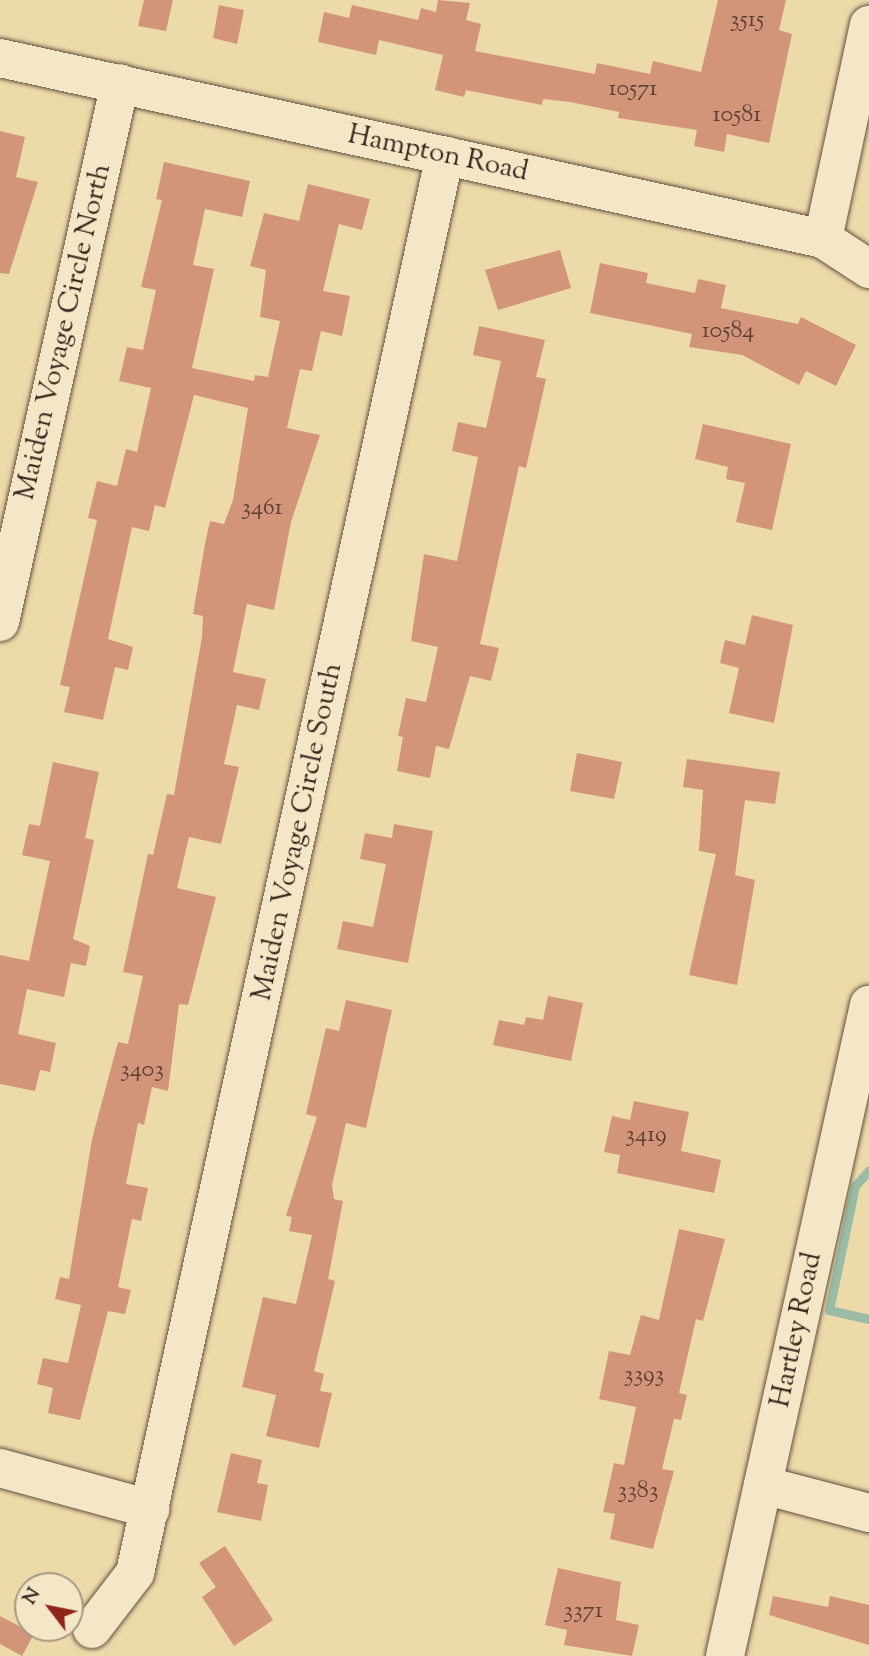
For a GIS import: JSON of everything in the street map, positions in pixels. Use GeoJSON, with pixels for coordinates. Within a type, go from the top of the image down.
{"type":"FeatureCollection","features":[{"type":"Feature","properties":{"kind":"street"},"geometry":{"type":"LineString","coordinates":[[823,239],[869,25]]}},
{"type":"Feature","properties":{"kind":"street","name":"Hampton Road"},"geometry":{"type":"LineString","coordinates":[[0,58],[823,239],[869,269]]}},
{"type":"Feature","properties":{"kind":"street","name":"Maiden Voyage Circle North"},"geometry":{"type":"LineString","coordinates":[[0,622],[120,83]]}},
{"type":"Feature","properties":{"kind":"street","name":"Maiden Voyage Circle South"},"geometry":{"type":"LineString","coordinates":[[92,1629],[135,1573],[445,155]]}},
{"type":"Feature","properties":{"kind":"street","name":"Hartley Road"},"geometry":{"type":"LineString","coordinates":[[725,1656],[763,1485],[855,1129],[869,1005]]}},
{"type":"Feature","properties":{"kind":"street"},"geometry":{"type":"LineString","coordinates":[[0,1468],[150,1509]]}},
{"type":"Feature","properties":{"kind":"street"},"geometry":{"type":"LineString","coordinates":[[763,1485],[869,1513]]}},
{"type":"Feature","properties":{"kind":"building"},"geometry":{"type":"Polygon","coordinates":[[[144,0],[173,0],[166,31],[138,26],[144,0]]]}},
{"type":"Feature","properties":{"kind":"building"},"geometry":{"type":"Polygon","coordinates":[[[438,0],[470,3],[466,20],[481,24],[475,51],[595,74],[597,63],[650,74],[653,61],[701,72],[718,0],[786,0],[779,30],[792,34],[769,143],[727,134],[724,152],[694,146],[697,130],[618,118],[619,112],[543,99],[542,105],[466,90],[464,97],[435,90],[443,55],[379,40],[376,55],[318,42],[324,12],[349,18],[352,5],[418,20],[421,8],[436,12],[438,0]]]}},
{"type":"Feature","properties":{"kind":"building"},"geometry":{"type":"Polygon","coordinates":[[[219,5],[244,10],[237,44],[213,38],[219,5]]]}},
{"type":"Feature","properties":{"kind":"building"},"geometry":{"type":"Polygon","coordinates":[[[0,131],[25,137],[16,177],[38,182],[9,274],[0,273],[0,131]]]}},
{"type":"Feature","properties":{"kind":"building"},"geometry":{"type":"Polygon","coordinates":[[[164,162],[250,181],[242,217],[205,209],[193,265],[214,269],[192,368],[254,381],[255,375],[268,377],[280,321],[260,317],[266,270],[250,266],[264,213],[299,221],[308,184],[370,199],[362,230],[339,224],[323,291],[350,296],[342,336],[321,331],[312,371],[300,369],[287,428],[320,435],[291,522],[274,610],[247,604],[233,672],[266,679],[259,710],[237,705],[224,764],[239,767],[221,844],[189,837],[177,888],[216,897],[188,1005],[179,1004],[168,1091],[152,1087],[144,1125],[138,1123],[126,1184],[148,1188],[141,1221],[132,1219],[118,1287],[131,1290],[125,1314],[108,1311],[80,1420],[48,1413],[53,1388],[37,1384],[43,1358],[68,1363],[81,1305],[55,1299],[60,1277],[69,1279],[92,1139],[118,1042],[128,1044],[143,976],[123,972],[148,854],[153,855],[167,794],[174,795],[202,637],[203,616],[193,614],[210,521],[224,524],[233,500],[248,408],[194,395],[165,508],[155,505],[149,531],[132,527],[108,639],[133,647],[128,670],[115,667],[103,720],[64,712],[70,687],[60,685],[97,520],[88,518],[97,481],[117,486],[126,449],[137,452],[151,388],[119,381],[127,347],[143,350],[156,290],[141,287],[162,200],[156,199],[164,162]]]}},
{"type":"Feature","properties":{"kind":"building"},"geometry":{"type":"Polygon","coordinates":[[[560,250],[571,288],[498,310],[485,270],[560,250]]]}},
{"type":"Feature","properties":{"kind":"building"},"geometry":{"type":"Polygon","coordinates":[[[600,263],[648,273],[646,283],[695,293],[698,279],[726,285],[721,308],[798,324],[801,317],[856,345],[836,386],[806,371],[799,385],[742,355],[689,347],[692,334],[590,313],[600,263]]]}},
{"type":"Feature","properties":{"kind":"building"},"geometry":{"type":"Polygon","coordinates":[[[479,326],[545,340],[536,377],[546,379],[526,468],[519,466],[480,644],[499,648],[491,681],[470,676],[449,749],[436,746],[430,778],[397,771],[403,737],[398,736],[406,698],[426,702],[438,647],[411,641],[424,554],[457,561],[478,457],[452,451],[458,422],[486,428],[501,361],[473,355],[479,326]]]}},
{"type":"Feature","properties":{"kind":"building"},"geometry":{"type":"Polygon","coordinates":[[[703,424],[791,444],[772,530],[736,522],[745,483],[726,479],[728,467],[695,459],[703,424]]]}},
{"type":"Feature","properties":{"kind":"building"},"geometry":{"type":"Polygon","coordinates":[[[752,615],[793,625],[774,723],[729,713],[739,668],[720,663],[725,640],[745,645],[752,615]]]}},
{"type":"Feature","properties":{"kind":"building"},"geometry":{"type":"Polygon","coordinates":[[[577,753],[622,762],[614,799],[570,791],[577,753]]]}},
{"type":"Feature","properties":{"kind":"building"},"geometry":{"type":"Polygon","coordinates":[[[687,759],[780,772],[775,804],[745,800],[735,875],[755,880],[737,985],[689,975],[716,854],[699,851],[703,790],[683,787],[687,759]]]}},
{"type":"Feature","properties":{"kind":"building"},"geometry":{"type":"Polygon","coordinates":[[[53,762],[99,772],[85,838],[94,840],[73,939],[90,946],[86,966],[71,963],[64,997],[27,989],[18,1034],[56,1043],[50,1072],[40,1070],[35,1091],[0,1084],[0,955],[29,961],[50,861],[22,855],[29,824],[40,826],[53,762]]]}},
{"type":"Feature","properties":{"kind":"building"},"geometry":{"type":"Polygon","coordinates":[[[394,824],[433,831],[408,963],[337,949],[343,921],[373,927],[386,864],[360,859],[365,833],[392,838],[394,824]]]}},
{"type":"Feature","properties":{"kind":"building"},"geometry":{"type":"Polygon","coordinates":[[[548,996],[583,1003],[571,1061],[493,1045],[499,1020],[524,1025],[526,1017],[543,1020],[548,996]]]}},
{"type":"Feature","properties":{"kind":"building"},"geometry":{"type":"Polygon","coordinates":[[[346,1000],[392,1010],[366,1128],[346,1123],[332,1185],[334,1199],[343,1201],[328,1279],[335,1281],[314,1371],[324,1374],[320,1391],[332,1393],[319,1448],[266,1436],[276,1395],[242,1387],[263,1297],[296,1304],[312,1235],[289,1231],[292,1217],[286,1216],[317,1117],[306,1114],[326,1028],[339,1031],[346,1000]]]}},
{"type":"Feature","properties":{"kind":"building"},"geometry":{"type":"Polygon","coordinates":[[[634,1101],[689,1112],[681,1151],[721,1160],[714,1193],[617,1173],[620,1155],[604,1152],[612,1116],[630,1120],[634,1101]]]}},
{"type":"Feature","properties":{"kind":"building"},"geometry":{"type":"Polygon","coordinates":[[[679,1229],[725,1239],[703,1321],[696,1319],[679,1393],[687,1395],[681,1420],[674,1419],[662,1469],[674,1471],[653,1549],[610,1539],[615,1514],[603,1512],[614,1463],[624,1465],[636,1407],[599,1399],[609,1351],[630,1355],[641,1315],[659,1320],[679,1229]]]}},
{"type":"Feature","properties":{"kind":"building"},"geometry":{"type":"Polygon","coordinates":[[[231,1453],[262,1460],[257,1483],[268,1485],[261,1521],[217,1512],[231,1453]]]}},
{"type":"Feature","properties":{"kind":"building"},"geometry":{"type":"Polygon","coordinates":[[[225,1546],[273,1620],[234,1646],[202,1597],[216,1587],[199,1563],[225,1546]]]}},
{"type":"Feature","properties":{"kind":"building"},"geometry":{"type":"Polygon","coordinates":[[[558,1568],[621,1582],[616,1620],[639,1625],[632,1656],[564,1645],[567,1630],[545,1625],[558,1568]]]}},
{"type":"Feature","properties":{"kind":"building"},"geometry":{"type":"Polygon","coordinates":[[[773,1596],[828,1607],[830,1596],[869,1605],[869,1645],[769,1615],[773,1596]]]}},
{"type":"Feature","properties":{"kind":"building"},"geometry":{"type":"Polygon","coordinates":[[[0,1616],[14,1623],[14,1642],[30,1642],[22,1656],[0,1644],[0,1616]]]}},
{"type":"Feature","properties":{"kind":"waterway"},"geometry":{"type":"LineString","coordinates":[[869,1170],[855,1186],[829,1310],[869,1319]]}}]}
